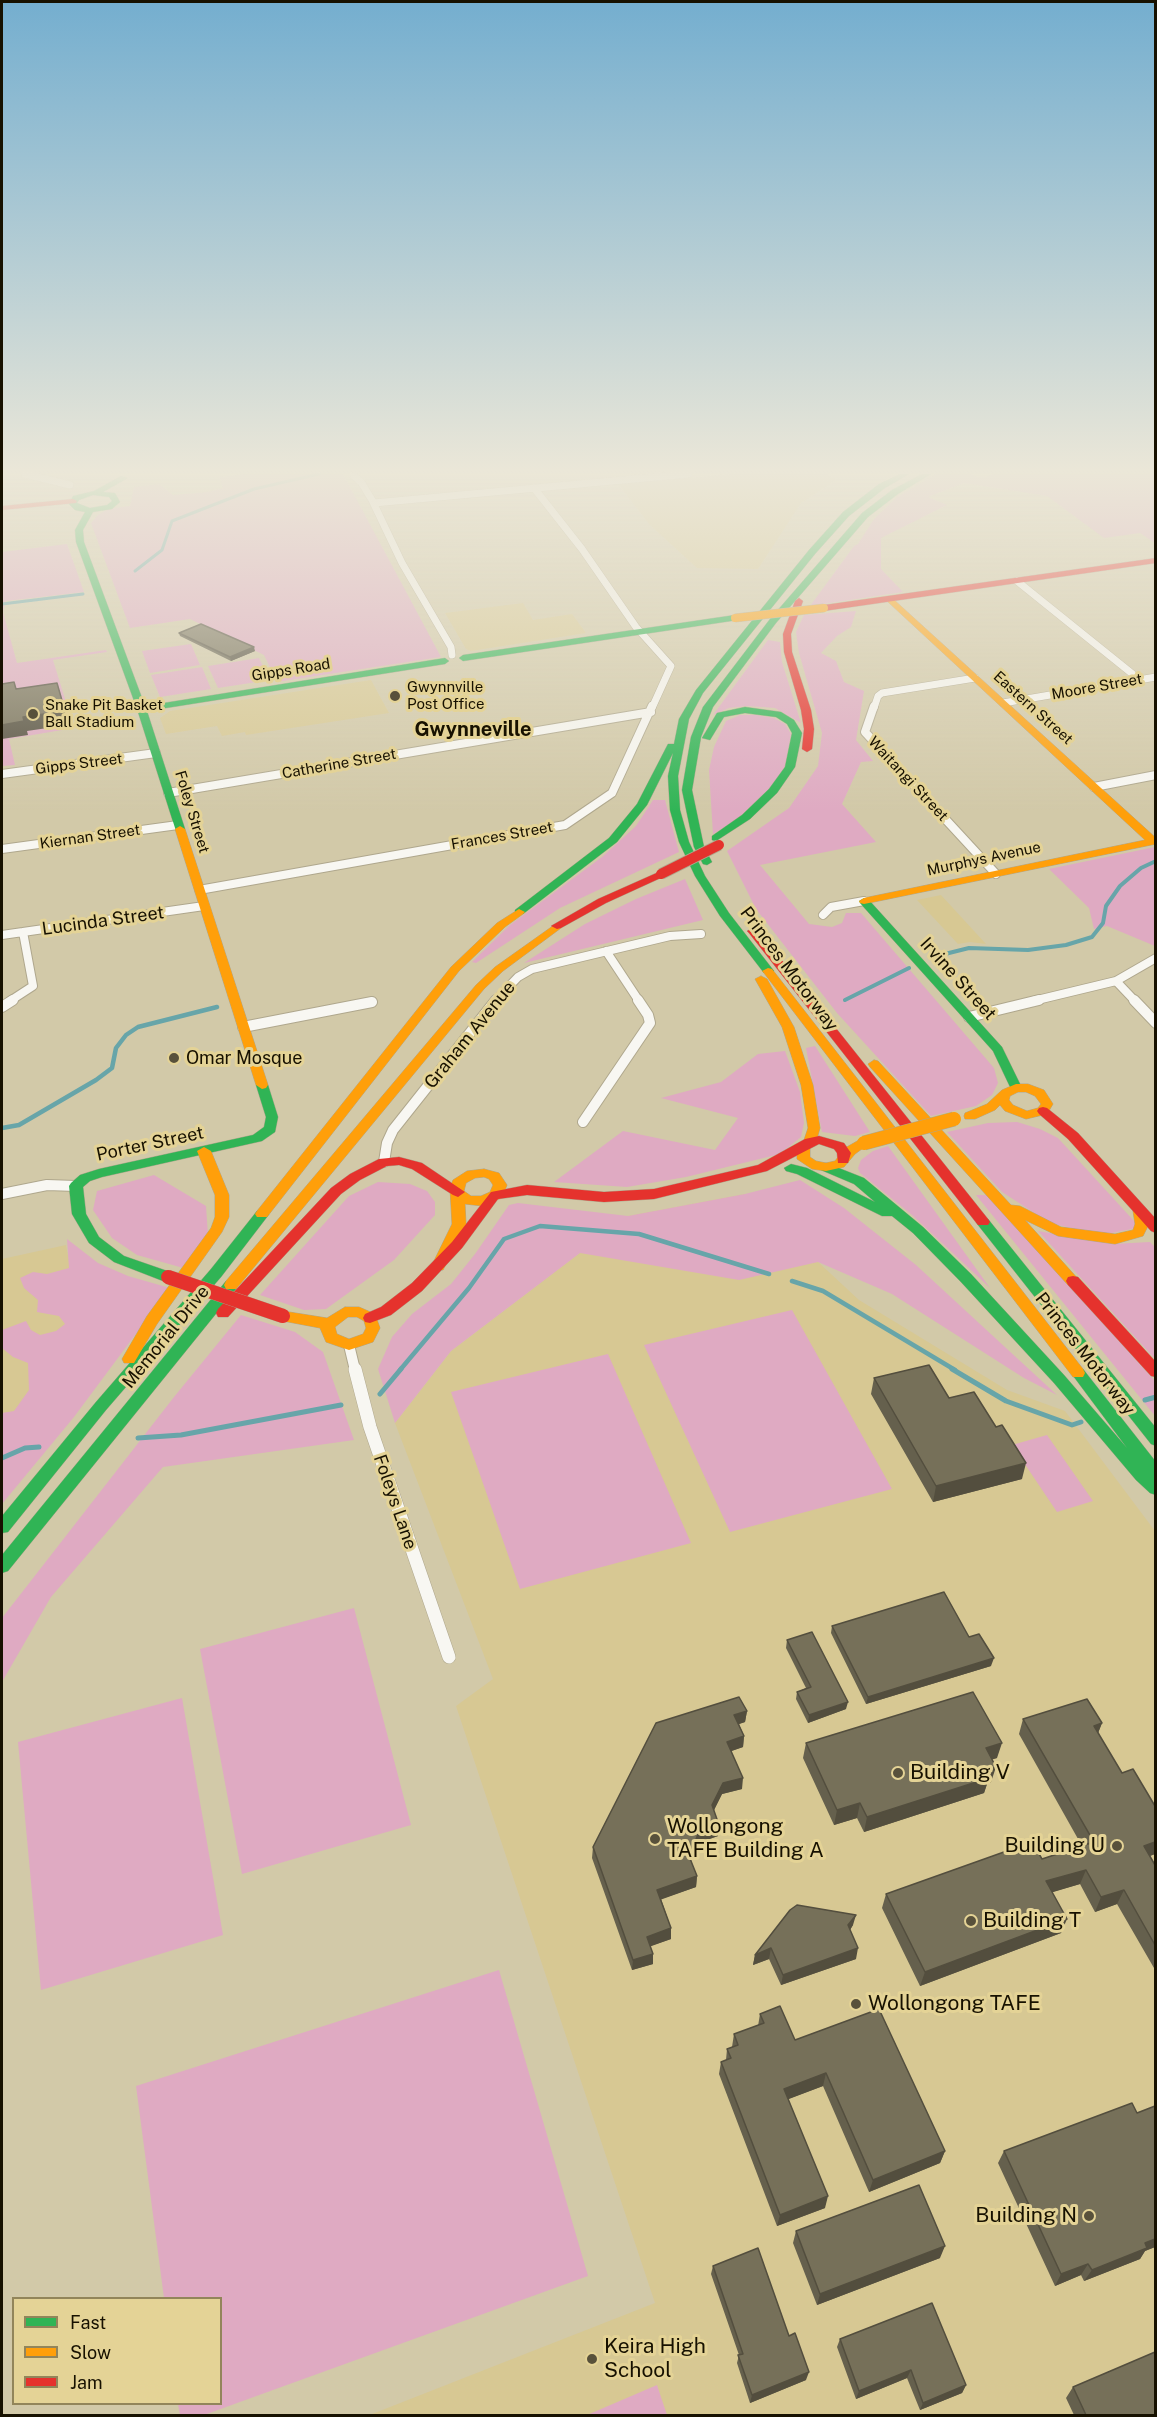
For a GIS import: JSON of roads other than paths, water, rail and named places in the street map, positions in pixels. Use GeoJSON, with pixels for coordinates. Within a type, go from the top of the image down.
{"type":"FeatureCollection","features":[{"type":"Feature","properties":{"kind":"main road","name":"Foley Street"},"geometry":{"type":"LineString","coordinates":[[97,587],[142,709],[272,1117],[270,1129]]}},
{"type":"Feature","properties":{"kind":"main road","name":"Princes Motorway"},"geometry":{"type":"LineString","coordinates":[[784,587],[715,672],[684,719],[673,776],[675,810],[684,842],[724,914],[1155,1474]]}},
{"type":"Feature","properties":{"kind":"main road","name":"Princes Motorway"},"geometry":{"type":"LineString","coordinates":[[802,587],[708,707],[696,737],[687,790],[699,847],[724,891],[1155,1440]]}},
{"type":"Feature","properties":{"kind":"main road"},"geometry":{"type":"LineString","coordinates":[[335,1124],[507,949],[562,913],[659,870],[717,841],[736,835],[773,805],[789,786],[804,759],[808,743],[808,720],[788,652],[787,634],[793,613],[809,587]]}},
{"type":"Feature","properties":{"kind":"main road","name":"Gipps Road"},"geometry":{"type":"LineString","coordinates":[[142,709],[453,658],[979,587]]}},
{"type":"Feature","properties":{"kind":"main road","name":"Eastern Street"},"geometry":{"type":"LineString","coordinates":[[891,600],[1154,841]]}},
{"type":"Feature","properties":{"kind":"main road"},"geometry":{"type":"LineString","coordinates":[[699,847],[702,826],[698,780],[706,740],[714,722],[725,713],[745,710],[771,712],[783,717],[794,725],[797,733],[790,767],[761,804],[717,841]]}},
{"type":"Feature","properties":{"kind":"main road"},"geometry":{"type":"LineString","coordinates":[[335,1124],[470,953],[501,925],[595,856],[629,822],[642,805],[684,719]]}},
{"type":"Feature","properties":{"kind":"main road","name":"Murphys Avenue"},"geometry":{"type":"LineString","coordinates":[[864,901],[1154,841]]}},
{"type":"Feature","properties":{"kind":"main road","name":"Memorial Drive"},"geometry":{"type":"LineString","coordinates":[[2,1566],[358,1130],[451,1020],[499,969],[550,930],[659,870]]}},
{"type":"Feature","properties":{"kind":"main road","name":"Irvine Street"},"geometry":{"type":"LineString","coordinates":[[864,901],[998,1050],[1010,1092]]}},
{"type":"Feature","properties":{"kind":"main road"},"geometry":{"type":"LineString","coordinates":[[724,914],[788,1027],[807,1086],[814,1128],[809,1143],[803,1147],[804,1159],[848,1176],[898,1212],[935,1247],[1059,1378],[1155,1489]]}},
{"type":"Feature","properties":{"kind":"main road"},"geometry":{"type":"LineString","coordinates":[[831,1028],[870,1059],[1155,1372]]}},
{"type":"Feature","properties":{"kind":"main road"},"geometry":{"type":"LineString","coordinates":[[741,1174],[773,1163],[809,1143],[827,1140],[847,1144],[864,1143],[970,1116],[1026,1115],[1043,1111],[1047,1104],[1044,1096],[1028,1088],[1010,1092],[991,1107],[970,1116]]}},
{"type":"Feature","properties":{"kind":"main road"},"geometry":{"type":"LineString","coordinates":[[1010,1092],[1003,1100],[1009,1108],[1026,1115]]}},
{"type":"Feature","properties":{"kind":"main road"},"geometry":{"type":"LineString","coordinates":[[1043,1111],[1073,1136],[1155,1228]]}},
{"type":"Feature","properties":{"kind":"main road","name":"Memorial Drive"},"geometry":{"type":"LineString","coordinates":[[2,1527],[101,1406],[216,1273],[335,1124]]}},
{"type":"Feature","properties":{"kind":"main road","name":"Porter Street"},"geometry":{"type":"LineString","coordinates":[[76,1186],[91,1175],[257,1138],[270,1129]]}},
{"type":"Feature","properties":{"kind":"main road"},"geometry":{"type":"LineString","coordinates":[[827,1140],[842,1149],[843,1160]]}},
{"type":"Feature","properties":{"kind":"main road"},"geometry":{"type":"LineString","coordinates":[[420,1167],[465,1199],[476,1202],[520,1191],[603,1197],[647,1195],[741,1174],[839,1164],[850,1151],[864,1143]]}},
{"type":"Feature","properties":{"kind":"main road"},"geometry":{"type":"LineString","coordinates":[[101,1406],[153,1320],[220,1223],[224,1207],[222,1195],[204,1151]]}},
{"type":"Feature","properties":{"kind":"main road"},"geometry":{"type":"LineString","coordinates":[[125,1415],[293,1239],[313,1214],[336,1191],[355,1177],[384,1162],[399,1161],[447,1172],[483,1173],[543,1191]]}},
{"type":"Feature","properties":{"kind":"main road"},"geometry":{"type":"LineString","coordinates":[[791,1168],[802,1171],[887,1213],[935,1247]]}},
{"type":"Feature","properties":{"kind":"main road"},"geometry":{"type":"LineString","coordinates":[[370,1318],[386,1311],[438,1267],[499,1191],[500,1183],[483,1173],[462,1178],[457,1185],[459,1224],[438,1267]]}},
{"type":"Feature","properties":{"kind":"main road"},"geometry":{"type":"LineString","coordinates":[[76,1186],[75,1193],[80,1214],[94,1240],[119,1259],[283,1316],[329,1324]]}},
{"type":"Feature","properties":{"kind":"main road"},"geometry":{"type":"LineString","coordinates":[[993,1194],[1045,1226],[1089,1237],[1115,1239],[1133,1236],[1141,1229],[1140,1211]]}},
{"type":"Feature","properties":{"kind":"main road"},"geometry":{"type":"LineString","coordinates":[[345,1312],[359,1312],[370,1318],[373,1323],[372,1333],[363,1341],[349,1345],[331,1338],[327,1329],[329,1324],[345,1312]]}},
{"type":"Feature","properties":{"kind":"street"},"geometry":{"type":"LineString","coordinates":[[416,587],[451,647],[453,658]]}},
{"type":"Feature","properties":{"kind":"street"},"geometry":{"type":"LineString","coordinates":[[607,587],[640,631]]}},
{"type":"Feature","properties":{"kind":"street"},"geometry":{"type":"LineString","coordinates":[[1024,587],[1140,680]]}},
{"type":"Feature","properties":{"kind":"street","name":"Frances Street"},"geometry":{"type":"LineString","coordinates":[[199,890],[565,825],[612,793],[671,666],[640,631]]}},
{"type":"Feature","properties":{"kind":"street","name":"Moore Street"},"geometry":{"type":"LineString","coordinates":[[1002,703],[1155,677]]}},
{"type":"Feature","properties":{"kind":"street","name":"Waitangi Street"},"geometry":{"type":"LineString","coordinates":[[975,678],[882,693],[878,696],[865,732],[996,874]]}},
{"type":"Feature","properties":{"kind":"street","name":"Catherine Street"},"geometry":{"type":"LineString","coordinates":[[168,793],[651,712]]}},
{"type":"Feature","properties":{"kind":"street","name":"Gipps Street"},"geometry":{"type":"LineString","coordinates":[[2,774],[156,753]]}},
{"type":"Feature","properties":{"kind":"street"},"geometry":{"type":"LineString","coordinates":[[1094,787],[1155,775]]}},
{"type":"Feature","properties":{"kind":"street","name":"Kiernan Street"},"geometry":{"type":"LineString","coordinates":[[2,849],[178,825]]}},
{"type":"Feature","properties":{"kind":"street","name":"Murphys Avenue"},"geometry":{"type":"LineString","coordinates":[[823,915],[831,907],[864,901]]}},
{"type":"Feature","properties":{"kind":"street","name":"Lucinda Street"},"geometry":{"type":"LineString","coordinates":[[2,935],[204,906]]}},
{"type":"Feature","properties":{"kind":"street"},"geometry":{"type":"LineString","coordinates":[[2,1007],[33,986],[23,932]]}},
{"type":"Feature","properties":{"kind":"street","name":"Graham Avenue"},"geometry":{"type":"LineString","coordinates":[[384,1162],[387,1143],[393,1130],[505,989],[518,977],[532,969],[606,951],[670,936],[701,934]]}},
{"type":"Feature","properties":{"kind":"street"},"geometry":{"type":"LineString","coordinates":[[584,1122],[650,1023],[648,1015],[606,951]]}},
{"type":"Feature","properties":{"kind":"street"},"geometry":{"type":"LineString","coordinates":[[969,1017],[1116,981],[1155,958]]}},
{"type":"Feature","properties":{"kind":"street"},"geometry":{"type":"LineString","coordinates":[[1116,981],[1155,1023]]}},
{"type":"Feature","properties":{"kind":"street"},"geometry":{"type":"LineString","coordinates":[[243,1027],[372,1002]]}},
{"type":"Feature","properties":{"kind":"street","name":"Porter Street"},"geometry":{"type":"LineString","coordinates":[[2,1194],[47,1185],[76,1186]]}},
{"type":"Feature","properties":{"kind":"street","name":"Foleys Lane"},"geometry":{"type":"LineString","coordinates":[[349,1345],[370,1427],[449,1657]]}},
{"type":"Feature","properties":{"kind":"waterway"},"geometry":{"type":"LineString","coordinates":[[2,604],[83,594]]}},
{"type":"Feature","properties":{"kind":"waterway"},"geometry":{"type":"LineString","coordinates":[[933,957],[969,948],[1028,950],[1066,945],[1092,937],[1103,923],[1106,906],[1120,886],[1141,868],[1156,861]]}},
{"type":"Feature","properties":{"kind":"waterway"},"geometry":{"type":"LineString","coordinates":[[845,1000],[909,968]]}},
{"type":"Feature","properties":{"kind":"waterway"},"geometry":{"type":"LineString","coordinates":[[2,1128],[19,1125],[96,1080],[112,1068],[116,1048],[126,1035],[138,1027],[217,1007]]}},
{"type":"Feature","properties":{"kind":"waterway"},"geometry":{"type":"LineString","coordinates":[[400,1370],[469,1288],[504,1239],[540,1226],[639,1234],[769,1274]]}},
{"type":"Feature","properties":{"kind":"waterway"},"geometry":{"type":"LineString","coordinates":[[792,1281],[823,1291],[955,1370]]}},
{"type":"Feature","properties":{"kind":"waterway"},"geometry":{"type":"LineString","coordinates":[[380,1394],[401,1369]]}},
{"type":"Feature","properties":{"kind":"waterway"},"geometry":{"type":"LineString","coordinates":[[952,1369],[1006,1401],[1072,1425],[1081,1422]]}},
{"type":"Feature","properties":{"kind":"waterway"},"geometry":{"type":"LineString","coordinates":[[1145,1400],[1156,1397]]}},
{"type":"Feature","properties":{"kind":"waterway"},"geometry":{"type":"LineString","coordinates":[[138,1438],[181,1435],[341,1405]]}},
{"type":"Feature","properties":{"kind":"waterway"},"geometry":{"type":"LineString","coordinates":[[2,1458],[25,1448],[39,1447]]}},
{"type":"Feature","properties":{"kind":"place","name":"Gwynnville Post Office"},"geometry":{"type":"Point","coordinates":[395,696]}},
{"type":"Feature","properties":{"kind":"place","name":"Snake Pit Basket Ball Stadium"},"geometry":{"type":"Point","coordinates":[33,714]}},
{"type":"Feature","properties":{"kind":"place","name":"Omar Mosque"},"geometry":{"type":"Point","coordinates":[174,1058]}},
{"type":"Feature","properties":{"kind":"place","name":"Building V"},"geometry":{"type":"Point","coordinates":[898,1773]}},
{"type":"Feature","properties":{"kind":"place","name":"Wollongong TAFE Building A"},"geometry":{"type":"Point","coordinates":[655,1839]}},
{"type":"Feature","properties":{"kind":"place","name":"Building U"},"geometry":{"type":"Point","coordinates":[1117,1846]}},
{"type":"Feature","properties":{"kind":"place","name":"Building T"},"geometry":{"type":"Point","coordinates":[971,1921]}},
{"type":"Feature","properties":{"kind":"place","name":"Wollongong TAFE"},"geometry":{"type":"Point","coordinates":[856,2004]}},
{"type":"Feature","properties":{"kind":"place","name":"Building N"},"geometry":{"type":"Point","coordinates":[1089,2216]}},
{"type":"Feature","properties":{"kind":"place","name":"Keira High School"},"geometry":{"type":"Point","coordinates":[592,2359]}},
{"type":"Feature","properties":{"kind":"district","name":"Gwynneville"},"geometry":{"type":"Point","coordinates":[473,730]}}]}
